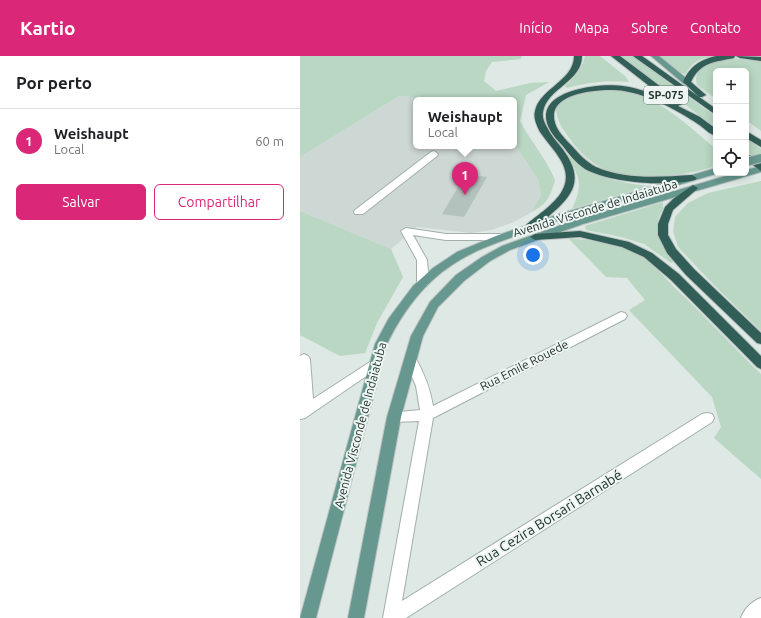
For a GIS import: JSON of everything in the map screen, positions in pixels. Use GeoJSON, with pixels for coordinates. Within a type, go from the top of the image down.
{"type":"FeatureCollection","features":[{"type":"Feature","properties":{"kind":"highway"},"geometry":{"type":"LineString","coordinates":[[533,232],[563,198],[571,185],[569,167],[545,132],[540,121],[539,112],[544,100],[573,72],[578,64],[578,56]]}},
{"type":"Feature","properties":{"kind":"highway","name":"SP-075"},"geometry":{"type":"LineString","coordinates":[[615,56],[713,131]]}},
{"type":"Feature","properties":{"kind":"highway","name":"SP-075"},"geometry":{"type":"LineString","coordinates":[[637,56],[713,111]]}},
{"type":"Feature","properties":{"kind":"highway"},"geometry":{"type":"LineString","coordinates":[[713,105],[688,82],[691,72],[698,64],[709,60],[731,56]]}},
{"type":"Feature","properties":{"kind":"highway"},"geometry":{"type":"LineString","coordinates":[[740,56],[761,59]]}},
{"type":"Feature","properties":{"kind":"highway"},"geometry":{"type":"LineString","coordinates":[[692,183],[631,179],[612,176],[591,168],[578,158],[564,143],[550,122],[551,110],[558,101],[578,92],[588,89],[607,87],[623,88],[651,96],[703,123]]}},
{"type":"Feature","properties":{"kind":"highway"},"geometry":{"type":"LineString","coordinates":[[749,136],[761,144]]}},
{"type":"Feature","properties":{"kind":"highway"},"geometry":{"type":"LineString","coordinates":[[749,158],[761,168]]}},
{"type":"Feature","properties":{"kind":"highway"},"geometry":{"type":"LineString","coordinates":[[692,183],[668,209],[663,224],[663,235],[671,251],[690,272],[761,340]]}},
{"type":"Feature","properties":{"kind":"highway"},"geometry":{"type":"LineString","coordinates":[[533,232],[580,234],[625,244],[648,255],[675,277],[761,364]]}},
{"type":"Feature","properties":{"kind":"main road"},"geometry":{"type":"LineString","coordinates":[[655,56],[688,82]]}},
{"type":"Feature","properties":{"kind":"main road"},"geometry":{"type":"LineString","coordinates":[[749,161],[761,158]]}},
{"type":"Feature","properties":{"kind":"main road","name":"Avenida Visconde de Indaiatuba"},"geometry":{"type":"LineString","coordinates":[[749,172],[761,168]]}},
{"type":"Feature","properties":{"kind":"main road","name":"Avenida Visconde de Indaiatuba"},"geometry":{"type":"LineString","coordinates":[[308,618],[329,543],[374,365],[388,329],[396,316],[423,283],[448,263],[476,248],[502,237],[579,222],[692,183],[706,174],[713,172]]}},
{"type":"Feature","properties":{"kind":"main road","name":"Avenida Visconde de Indaiatuba"},"geometry":{"type":"LineString","coordinates":[[692,183],[715,182],[736,176]]}},
{"type":"Feature","properties":{"kind":"main road","name":"Avenida Visconde de Indaiatuba"},"geometry":{"type":"LineString","coordinates":[[356,618],[394,417],[417,336],[434,305],[460,278],[486,259],[533,232]]}},
{"type":"Feature","properties":{"kind":"street"},"geometry":{"type":"LineString","coordinates":[[359,212],[434,154]]}},
{"type":"Feature","properties":{"kind":"street"},"geometry":{"type":"LineString","coordinates":[[423,283],[422,260],[406,231],[446,237],[502,237]]}},
{"type":"Feature","properties":{"kind":"street","name":"Rua Emile Rouede"},"geometry":{"type":"LineString","coordinates":[[427,415],[621,316]]}},
{"type":"Feature","properties":{"kind":"street"},"geometry":{"type":"LineString","coordinates":[[303,411],[304,359]]}},
{"type":"Feature","properties":{"kind":"street"},"geometry":{"type":"LineString","coordinates":[[391,618],[427,415],[425,391],[421,378],[411,360]]}},
{"type":"Feature","properties":{"kind":"street"},"geometry":{"type":"LineString","coordinates":[[303,411],[374,365]]}},
{"type":"Feature","properties":{"kind":"street"},"geometry":{"type":"LineString","coordinates":[[394,417],[427,415]]}},
{"type":"Feature","properties":{"kind":"street","name":"Rua Cezira Borsari Barnabé"},"geometry":{"type":"LineString","coordinates":[[391,618],[707,418]]}},
{"type":"Feature","properties":{"kind":"street"},"geometry":{"type":"LineString","coordinates":[[749,618],[761,606]]}},
{"type":"Feature","properties":{"kind":"shaded area"},"geometry":{"type":"Polygon","coordinates":[[[399,96],[413,97],[413,149],[517,149],[517,148],[538,179],[541,195],[532,212],[514,222],[491,230],[471,233],[417,227],[391,249],[300,211],[300,157],[399,96]]]}},
{"type":"Feature","properties":{"kind":"green space"},"geometry":{"type":"Polygon","coordinates":[[[300,56],[522,56],[521,59],[492,62],[486,71],[484,81],[496,91],[530,83],[549,82],[526,95],[520,121],[547,164],[555,180],[548,199],[542,206],[532,212],[541,195],[538,179],[517,148],[517,97],[399,96],[300,157],[300,56]]]}},
{"type":"Feature","properties":{"kind":"green space"},"geometry":{"type":"Polygon","coordinates":[[[585,56],[600,56],[625,76],[629,82],[598,82],[567,88],[565,86],[578,72],[585,56]]]}},
{"type":"Feature","properties":{"kind":"green space"},"geometry":{"type":"Polygon","coordinates":[[[621,56],[633,56],[713,115],[713,126],[621,56]]]}},
{"type":"Feature","properties":{"kind":"green space"},"geometry":{"type":"Polygon","coordinates":[[[660,56],[714,56],[697,61],[691,66],[686,74],[681,73],[660,56]]]}},
{"type":"Feature","properties":{"kind":"green space"},"geometry":{"type":"Polygon","coordinates":[[[731,58],[761,61],[761,131],[749,122],[749,68],[713,68],[713,97],[697,85],[696,78],[701,68],[706,64],[731,58]]]}},
{"type":"Feature","properties":{"kind":"green space"},"geometry":{"type":"Polygon","coordinates":[[[608,89],[640,95],[664,107],[713,146],[713,167],[690,173],[645,177],[616,173],[604,169],[594,163],[577,148],[564,131],[558,120],[556,106],[568,98],[580,93],[608,89]]]}},
{"type":"Feature","properties":{"kind":"green space"},"geometry":{"type":"Polygon","coordinates":[[[749,140],[761,149],[761,162],[749,153],[749,140]]]}},
{"type":"Feature","properties":{"kind":"green space"},"geometry":{"type":"Polygon","coordinates":[[[567,153],[585,168],[605,177],[616,181],[650,186],[572,209],[576,200],[579,186],[577,174],[567,153]]]}},
{"type":"Feature","properties":{"kind":"green space"},"geometry":{"type":"Polygon","coordinates":[[[761,181],[761,331],[678,247],[673,231],[675,217],[688,203],[708,193],[761,181]]]}},
{"type":"Feature","properties":{"kind":"green space"},"geometry":{"type":"Polygon","coordinates":[[[663,202],[663,209],[659,216],[658,230],[662,243],[675,261],[671,263],[644,244],[621,237],[586,230],[585,226],[663,202]]]}},
{"type":"Feature","properties":{"kind":"green space"},"geometry":{"type":"Polygon","coordinates":[[[300,211],[391,249],[403,277],[377,323],[365,353],[340,356],[300,335],[300,211]]]}},
{"type":"Feature","properties":{"kind":"green space"},"geometry":{"type":"Polygon","coordinates":[[[569,239],[606,243],[633,252],[651,263],[761,374],[761,479],[714,438],[721,427],[712,397],[629,310],[645,300],[627,278],[606,277],[569,239]]]}},
{"type":"Feature","properties":{"kind":"building"},"geometry":{"type":"Polygon","coordinates":[[[466,174],[487,177],[464,217],[442,214],[466,174]]]}},
{"type":"Feature","properties":{"kind":"place","name":"Weishaupt"},"geometry":{"type":"Point","coordinates":[465,195]}}]}
